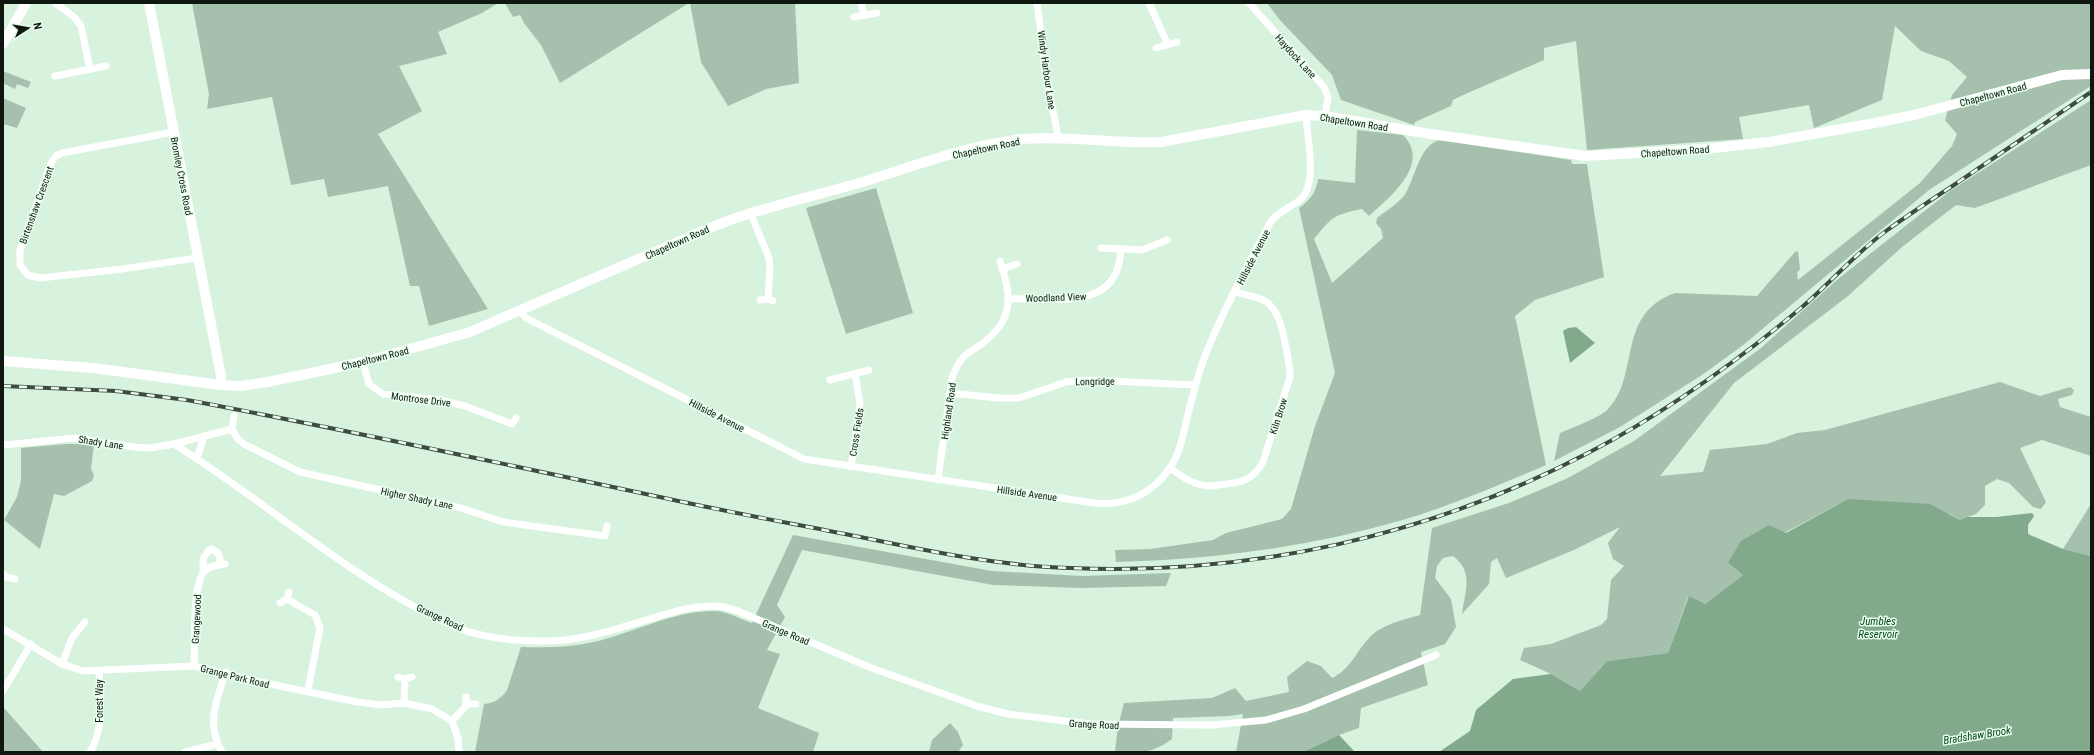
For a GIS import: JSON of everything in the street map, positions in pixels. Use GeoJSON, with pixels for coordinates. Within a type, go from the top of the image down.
{"type":"FeatureCollection","features":[{"type":"Feature","properties":{"kind":"main road"},"geometry":{"type":"LineString","coordinates":[[3,44],[26,3]]}},
{"type":"Feature","properties":{"kind":"main road","name":"Bromley Cross Road"},"geometry":{"type":"LineString","coordinates":[[149,3],[197,258],[216,348],[221,386]]}},
{"type":"Feature","properties":{"kind":"main road","name":"Chapeltown Road"},"geometry":{"type":"LineString","coordinates":[[3,361],[93,368],[221,386],[268,382],[363,362],[458,336],[520,311],[750,212],[849,186],[964,151],[1002,142],[1058,137],[1143,143],[1161,142],[1306,116],[1325,116],[1424,133],[1571,154],[1601,156],[1769,142],[1914,115],[2062,75],[2091,74]]}},
{"type":"Feature","properties":{"kind":"main road","name":"Bromley Cross Road"},"geometry":{"type":"LineString","coordinates":[[216,348],[232,386]]}},
{"type":"Feature","properties":{"kind":"street"},"geometry":{"type":"LineString","coordinates":[[55,3],[74,17],[83,30],[90,69]]}},
{"type":"Feature","properties":{"kind":"street"},"geometry":{"type":"LineString","coordinates":[[862,3],[864,15]]}},
{"type":"Feature","properties":{"kind":"street","name":"Windy Harbour Lane"},"geometry":{"type":"LineString","coordinates":[[1037,3],[1046,74],[1058,137]]}},
{"type":"Feature","properties":{"kind":"street"},"geometry":{"type":"LineString","coordinates":[[1149,3],[1168,45]]}},
{"type":"Feature","properties":{"kind":"street","name":"Haydock Lane"},"geometry":{"type":"LineString","coordinates":[[1249,3],[1324,87],[1328,97],[1325,116]]}},
{"type":"Feature","properties":{"kind":"street"},"geometry":{"type":"LineString","coordinates":[[854,17],[877,13]]}},
{"type":"Feature","properties":{"kind":"street"},"geometry":{"type":"LineString","coordinates":[[1156,48],[1177,42]]}},
{"type":"Feature","properties":{"kind":"street"},"geometry":{"type":"LineString","coordinates":[[55,76],[106,66]]}},
{"type":"Feature","properties":{"kind":"street","name":"Hillside Avenue"},"geometry":{"type":"LineString","coordinates":[[520,311],[526,318],[791,454],[814,462],[1094,502],[1113,503],[1132,500],[1143,495],[1170,468],[1179,450],[1195,386],[1207,351],[1235,292],[1271,220],[1277,214],[1300,200],[1310,184],[1306,116]]}},
{"type":"Feature","properties":{"kind":"street","name":"Birtenshaw Crescent"},"geometry":{"type":"LineString","coordinates":[[174,132],[62,153],[56,156],[51,163],[20,250],[20,265],[28,275],[40,278],[122,270],[197,258]]}},
{"type":"Feature","properties":{"kind":"street"},"geometry":{"type":"LineString","coordinates":[[750,212],[769,258],[770,300],[760,300]]}},
{"type":"Feature","properties":{"kind":"street"},"geometry":{"type":"LineString","coordinates":[[1101,248],[1142,250],[1167,240]]}},
{"type":"Feature","properties":{"kind":"street","name":"Woodland View"},"geometry":{"type":"LineString","coordinates":[[1009,299],[1090,297],[1104,288],[1112,280],[1118,267],[1120,249]]}},
{"type":"Feature","properties":{"kind":"street","name":"Highland Road"},"geometry":{"type":"LineString","coordinates":[[938,480],[952,378],[958,363],[966,353],[988,339],[994,332],[1003,318],[1009,299],[1009,290],[1000,261]]}},
{"type":"Feature","properties":{"kind":"street"},"geometry":{"type":"LineString","coordinates":[[1002,269],[1017,264]]}},
{"type":"Feature","properties":{"kind":"street","name":"Kiln Brow"},"geometry":{"type":"LineString","coordinates":[[1170,468],[1186,479],[1203,486],[1209,486],[1248,480],[1259,469],[1263,462],[1290,377],[1290,370],[1280,321],[1273,307],[1259,298],[1235,292]]}},
{"type":"Feature","properties":{"kind":"street","name":"Montrose Drive"},"geometry":{"type":"LineString","coordinates":[[363,362],[369,384],[383,394],[440,400],[465,406],[512,424],[516,418]]}},
{"type":"Feature","properties":{"kind":"street"},"geometry":{"type":"LineString","coordinates":[[830,380],[869,370]]}},
{"type":"Feature","properties":{"kind":"street","name":"Cross Fields"},"geometry":{"type":"LineString","coordinates":[[851,467],[860,404],[855,374]]}},
{"type":"Feature","properties":{"kind":"street","name":"Longridge"},"geometry":{"type":"LineString","coordinates":[[950,393],[998,398],[1019,398],[1066,382],[1089,380],[1195,386]]}},
{"type":"Feature","properties":{"kind":"street"},"geometry":{"type":"LineString","coordinates":[[174,444],[232,429],[234,416]]}},
{"type":"Feature","properties":{"kind":"street","name":"Higher Shady Lane"},"geometry":{"type":"LineString","coordinates":[[232,429],[237,438],[244,444],[300,472],[461,508],[514,524],[544,526],[604,536],[607,526]]}},
{"type":"Feature","properties":{"kind":"street"},"geometry":{"type":"LineString","coordinates":[[197,458],[204,436]]}},
{"type":"Feature","properties":{"kind":"street","name":"Shady Lane"},"geometry":{"type":"LineString","coordinates":[[3,445],[75,438],[134,448],[149,448],[174,444]]}},
{"type":"Feature","properties":{"kind":"street","name":"Grange Road"},"geometry":{"type":"LineString","coordinates":[[174,444],[197,458],[379,587],[457,628],[497,638],[544,641],[570,639],[593,635],[690,607],[718,606],[742,613],[882,672],[977,706],[1008,714],[1046,720],[1118,726],[1212,725],[1266,720],[1304,709],[1436,655]]}},
{"type":"Feature","properties":{"kind":"street","name":"Grangewood"},"geometry":{"type":"LineString","coordinates":[[194,666],[197,592],[203,572],[204,559],[208,551],[211,549],[217,552],[222,565],[210,567],[203,572]]}},
{"type":"Feature","properties":{"kind":"street"},"geometry":{"type":"LineString","coordinates":[[4,578],[15,578]]}},
{"type":"Feature","properties":{"kind":"street"},"geometry":{"type":"LineString","coordinates":[[285,598],[315,615],[320,628],[308,690]]}},
{"type":"Feature","properties":{"kind":"street"},"geometry":{"type":"LineString","coordinates":[[62,664],[72,638],[85,622]]}},
{"type":"Feature","properties":{"kind":"street","name":"Grange Park Road"},"geometry":{"type":"LineString","coordinates":[[3,628],[62,664],[83,671],[161,666],[194,666],[226,672],[256,681],[308,690],[370,704],[404,703],[432,709],[452,721]]}},
{"type":"Feature","properties":{"kind":"street"},"geometry":{"type":"LineString","coordinates":[[80,630],[86,635]]}},
{"type":"Feature","properties":{"kind":"street"},"geometry":{"type":"LineString","coordinates":[[3,691],[31,644]]}},
{"type":"Feature","properties":{"kind":"street","name":"Forest Way"},"geometry":{"type":"LineString","coordinates":[[90,752],[98,735],[100,723],[99,671]]}},
{"type":"Feature","properties":{"kind":"street"},"geometry":{"type":"LineString","coordinates":[[222,752],[217,744],[212,718],[213,708],[226,672]]}},
{"type":"Feature","properties":{"kind":"street"},"geometry":{"type":"LineString","coordinates":[[404,703],[405,678]]}},
{"type":"Feature","properties":{"kind":"street"},"geometry":{"type":"LineString","coordinates":[[459,752],[458,738],[452,721],[466,700],[476,704]]}},
{"type":"Feature","properties":{"kind":"street"},"geometry":{"type":"LineString","coordinates":[[185,752],[217,744]]}},
{"type":"Feature","properties":{"kind":"shaded area"},"geometry":{"type":"Polygon","coordinates":[[[192,3],[498,3],[482,13],[438,32],[447,54],[399,66],[422,111],[378,134],[488,309],[429,326],[419,286],[410,286],[388,186],[328,197],[324,179],[291,185],[272,97],[207,109],[209,94],[192,3]]]}},
{"type":"Feature","properties":{"kind":"shaded area"},"geometry":{"type":"Polygon","coordinates":[[[505,3],[689,3],[560,83],[541,45],[524,23],[520,15],[513,17],[505,3]]]}},
{"type":"Feature","properties":{"kind":"shaded area"},"geometry":{"type":"Polygon","coordinates":[[[690,3],[795,3],[799,83],[766,89],[728,106],[701,62],[690,3]]]}},
{"type":"Feature","properties":{"kind":"shaded area"},"geometry":{"type":"Polygon","coordinates":[[[1267,3],[2091,3],[2091,86],[1929,190],[1742,346],[1702,375],[1620,427],[1554,461],[1560,433],[1603,413],[1617,396],[1624,381],[1636,331],[1644,316],[1656,303],[1675,293],[1757,296],[1795,252],[1798,251],[1800,269],[1797,273],[1798,280],[1920,183],[1952,146],[1957,134],[1945,120],[1952,95],[1967,77],[1949,61],[1921,51],[1895,26],[1882,100],[1814,128],[1809,105],[1739,117],[1743,139],[1587,150],[1576,41],[1544,48],[1544,60],[1453,100],[1451,106],[1415,122],[1414,125],[1341,100],[1332,75],[1279,19],[1267,3]]]}},
{"type":"Feature","properties":{"kind":"shaded area"},"geometry":{"type":"Polygon","coordinates":[[[3,71],[31,82],[28,88],[17,84],[15,89],[3,83],[3,71]]]}},
{"type":"Feature","properties":{"kind":"shaded area"},"geometry":{"type":"Polygon","coordinates":[[[3,98],[26,108],[17,128],[3,124],[3,98]]]}},
{"type":"Feature","properties":{"kind":"shaded area"},"geometry":{"type":"Polygon","coordinates":[[[2091,100],[2091,165],[1975,208],[1956,205],[1902,247],[1848,296],[1734,383],[1660,476],[1703,472],[1710,450],[1767,444],[1797,433],[1825,430],[2000,382],[2040,396],[2070,387],[2074,390],[2072,395],[2058,399],[2060,407],[2091,417],[2091,456],[2042,440],[2020,448],[2046,502],[2041,509],[2033,507],[2009,483],[1997,479],[1985,486],[1985,505],[1976,514],[1960,520],[1950,514],[1848,499],[1728,563],[1743,575],[1705,604],[1688,597],[1668,653],[1607,661],[1580,691],[1551,674],[1520,660],[1524,648],[1551,644],[1601,625],[1607,619],[1611,580],[1624,566],[1613,559],[1608,543],[1620,527],[1574,550],[1506,578],[1497,558],[1491,562],[1489,584],[1462,614],[1466,590],[1466,575],[1464,569],[1460,562],[1453,556],[1443,558],[1437,566],[1435,578],[1451,599],[1456,627],[1445,644],[1421,652],[1428,685],[1361,708],[1359,728],[1339,735],[1303,752],[1236,752],[1243,714],[1173,718],[1172,739],[1164,744],[1145,752],[1115,752],[1118,726],[1124,703],[1212,698],[1235,688],[1246,701],[1289,692],[1287,677],[1307,661],[1321,666],[1332,678],[1338,675],[1348,666],[1364,643],[1374,633],[1393,623],[1420,615],[1432,528],[1509,503],[1568,478],[1634,441],[1761,348],[1838,279],[1950,191],[2091,100]]]}},
{"type":"Feature","properties":{"kind":"shaded area"},"geometry":{"type":"Polygon","coordinates":[[[1357,130],[1403,135],[1411,146],[1413,157],[1410,169],[1404,180],[1387,200],[1369,216],[1362,209],[1339,215],[1329,221],[1314,239],[1332,283],[1383,238],[1381,229],[1376,223],[1377,218],[1395,205],[1404,196],[1422,155],[1433,143],[1440,140],[1571,160],[1572,164],[1587,164],[1604,277],[1535,300],[1515,316],[1546,465],[1483,492],[1435,510],[1382,526],[1345,535],[1307,543],[1231,554],[1154,561],[1116,562],[1115,550],[1150,549],[1213,540],[1226,533],[1282,519],[1291,509],[1315,426],[1335,373],[1299,208],[1312,196],[1318,179],[1355,183],[1357,130]]]}},
{"type":"Feature","properties":{"kind":"shaded area"},"geometry":{"type":"Polygon","coordinates":[[[876,188],[913,313],[846,334],[806,208],[876,188]]]}},
{"type":"Feature","properties":{"kind":"shaded area"},"geometry":{"type":"Polygon","coordinates":[[[66,444],[94,444],[91,469],[94,475],[92,481],[64,496],[54,494],[40,549],[4,520],[17,497],[21,481],[21,448],[66,444]]]}},
{"type":"Feature","properties":{"kind":"shaded area"},"geometry":{"type":"Polygon","coordinates":[[[2091,504],[2091,556],[2063,549],[2091,504]]]}},
{"type":"Feature","properties":{"kind":"shaded area"},"geometry":{"type":"Polygon","coordinates":[[[793,535],[992,571],[1082,576],[1171,573],[1166,586],[1081,588],[993,585],[802,550],[777,605],[785,617],[767,650],[780,654],[758,708],[819,733],[813,752],[475,752],[484,704],[497,700],[507,690],[521,647],[558,647],[594,642],[668,618],[698,612],[724,612],[752,623],[793,535]]]}},
{"type":"Feature","properties":{"kind":"shaded area"},"geometry":{"type":"Polygon","coordinates":[[[4,708],[43,752],[3,752],[4,708]]]}},
{"type":"Feature","properties":{"kind":"shaded area"},"geometry":{"type":"Polygon","coordinates":[[[950,723],[958,732],[963,745],[958,752],[929,752],[932,740],[950,723]]]}},
{"type":"Feature","properties":{"kind":"water"},"geometry":{"type":"Polygon","coordinates":[[[1576,327],[1595,343],[1570,363],[1563,331],[1568,328],[1576,327]]]}},
{"type":"Feature","properties":{"kind":"water","name":"Jumbles Reservoir"},"geometry":{"type":"Polygon","coordinates":[[[1848,499],[1930,504],[1960,520],[1967,517],[1996,517],[2032,513],[2034,516],[2028,525],[2028,533],[2030,535],[2063,549],[2091,556],[2091,752],[1439,752],[1470,731],[1476,710],[1513,679],[1551,674],[1580,691],[1607,661],[1668,653],[1689,596],[1705,604],[1743,575],[1728,563],[1741,541],[1769,525],[1786,533],[1848,499]]]}},
{"type":"Feature","properties":{"kind":"water"},"geometry":{"type":"Polygon","coordinates":[[[1339,735],[1355,752],[1303,752],[1339,735]]]}},
{"type":"Feature","properties":{"kind":"railway"},"geometry":{"type":"LineString","coordinates":[[3,386],[116,391],[187,400],[967,558],[1044,567],[1137,569],[1204,565],[1271,557],[1336,545],[1401,528],[1465,507],[1527,482],[1617,438],[1699,386],[1751,348],[1801,308],[1864,249],[1886,231],[2091,92]]}},
{"type":"Feature","properties":{"kind":"water label","name":"Bradshaw Brook"},"geometry":{"type":"Point","coordinates":[1977,735]}}]}
